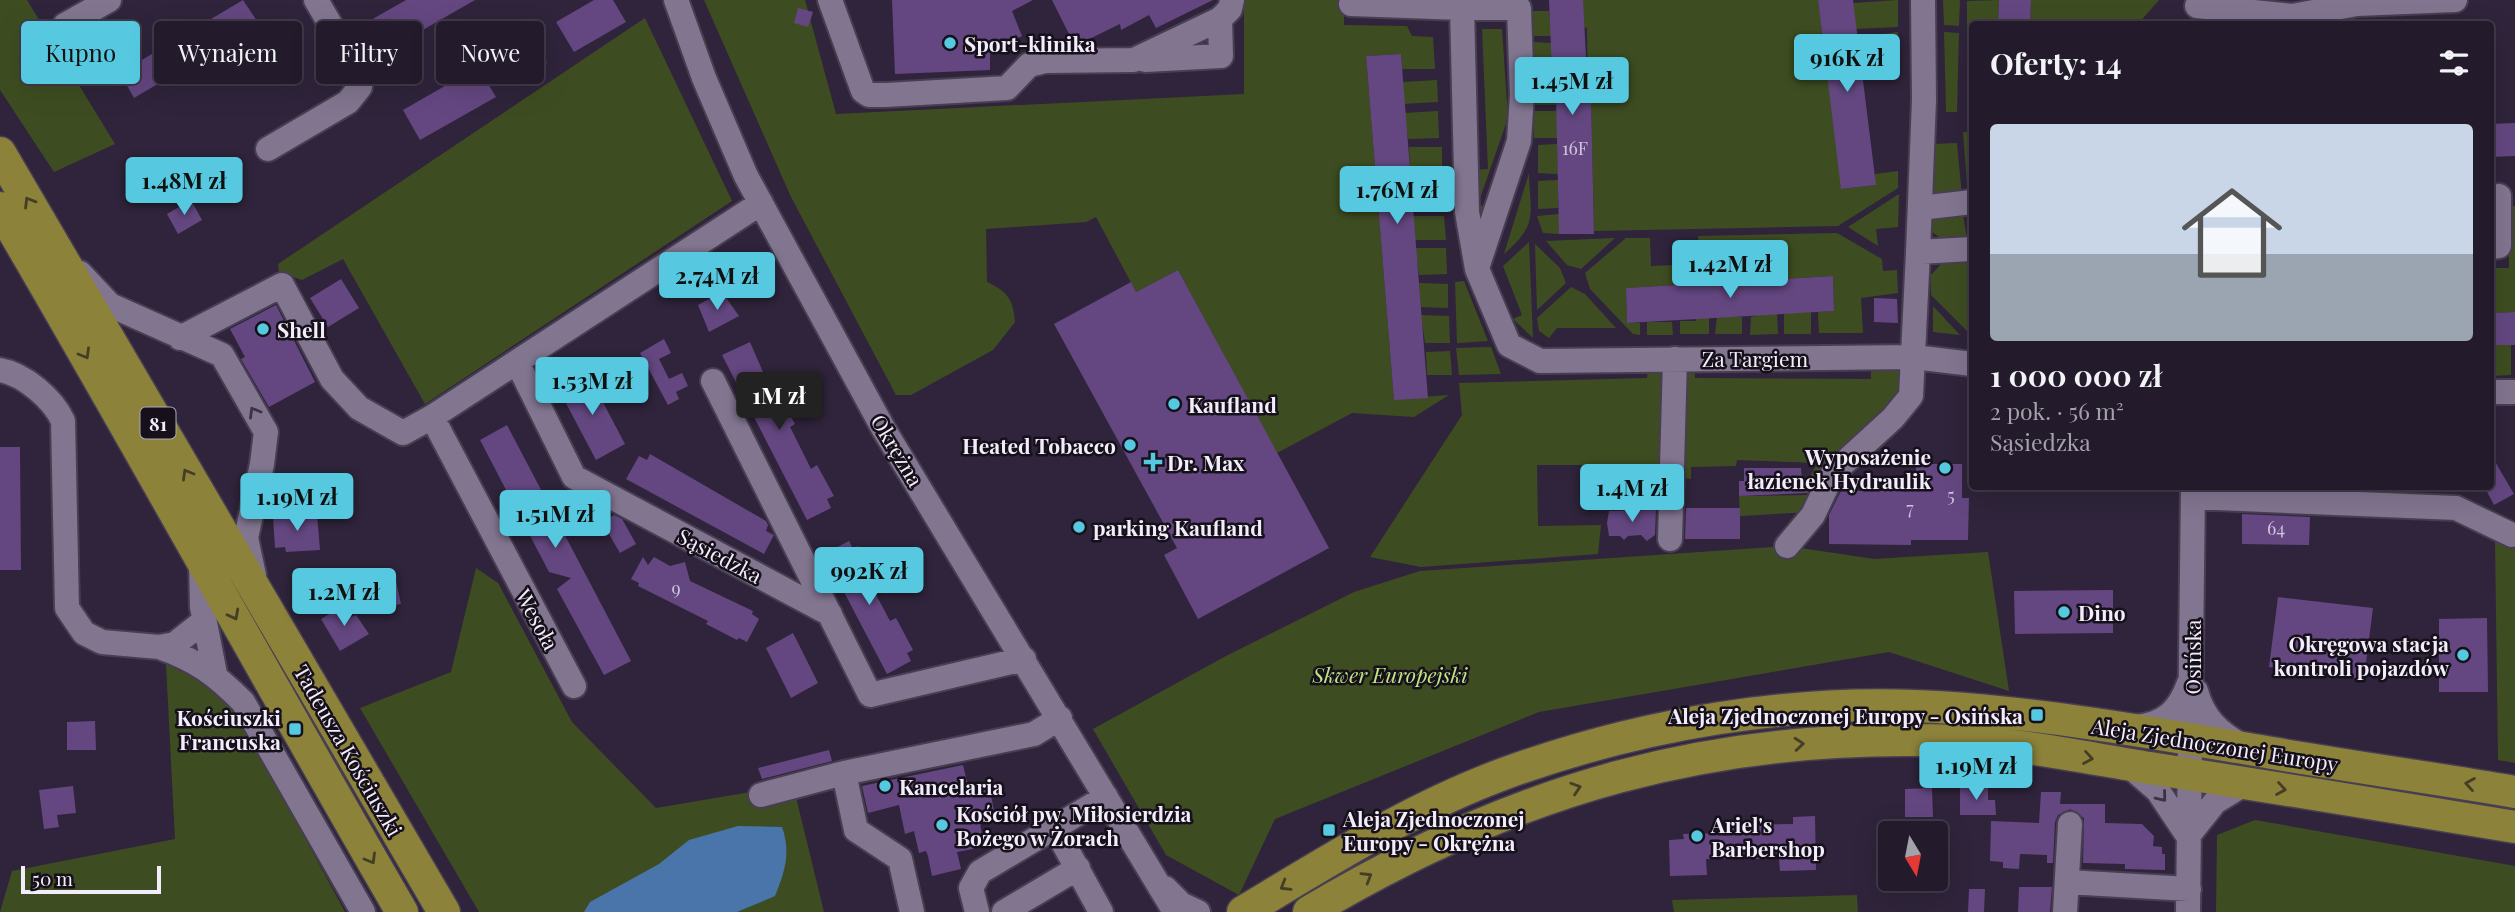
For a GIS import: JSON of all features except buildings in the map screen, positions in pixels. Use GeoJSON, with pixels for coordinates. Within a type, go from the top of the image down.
{"type":"FeatureCollection","features":[{"type":"Feature","properties":{"kind":"main road","name":"Tadeusza Kościuszki"},"geometry":{"type":"LineString","coordinates":[[0,153],[443,912]]}},
{"type":"Feature","properties":{"kind":"main road","name":"Tadeusza Kościuszki"},"geometry":{"type":"LineString","coordinates":[[0,208],[201,555],[295,729],[402,912]]}},
{"type":"Feature","properties":{"kind":"main road","name":"Aleja Zjednoczonej Europy"},"geometry":{"type":"LineString","coordinates":[[1241,911],[1387,828],[1461,791],[1552,758],[1666,729],[1802,709],[1922,706],[2038,715],[2515,792]]}},
{"type":"Feature","properties":{"kind":"main road","name":"Aleja Zjednoczonej Europy"},"geometry":{"type":"LineString","coordinates":[[1309,912],[1378,870],[1478,824],[1585,785],[1684,761],[1755,748],[1823,742],[1962,741],[2127,764],[2515,827]]}},
{"type":"Feature","properties":{"kind":"street"},"geometry":{"type":"LineString","coordinates":[[70,21],[108,0]]}},
{"type":"Feature","properties":{"kind":"street"},"geometry":{"type":"LineString","coordinates":[[268,149],[348,102],[360,87],[358,72],[316,0]]}},
{"type":"Feature","properties":{"kind":"street","name":"Okrężna"},"geometry":{"type":"LineString","coordinates":[[676,0],[704,78],[746,176],[883,428],[1175,912]]}},
{"type":"Feature","properties":{"kind":"street"},"geometry":{"type":"LineString","coordinates":[[830,0],[856,78],[869,95],[1007,88],[1029,65],[1045,61],[1221,56],[1226,9]]}},
{"type":"Feature","properties":{"kind":"street"},"geometry":{"type":"LineString","coordinates":[[1787,546],[1813,515],[1833,473],[1893,418],[1911,396],[1924,100],[1923,0]]}},
{"type":"Feature","properties":{"kind":"street"},"geometry":{"type":"LineString","coordinates":[[2201,14],[2245,13],[2284,20],[2357,4],[2455,0]]}},
{"type":"Feature","properties":{"kind":"street"},"geometry":{"type":"LineString","coordinates":[[1351,4],[1519,8],[1522,95],[1519,141],[1477,269]]}},
{"type":"Feature","properties":{"kind":"street"},"geometry":{"type":"LineString","coordinates":[[1462,8],[1467,212],[1477,269],[1509,345],[1540,361],[1675,359]]}},
{"type":"Feature","properties":{"kind":"street"},"geometry":{"type":"LineString","coordinates":[[1134,60],[1226,9]]}},
{"type":"Feature","properties":{"kind":"street"},"geometry":{"type":"LineString","coordinates":[[2494,247],[2499,246],[2502,197]]}},
{"type":"Feature","properties":{"kind":"street"},"geometry":{"type":"LineString","coordinates":[[1920,208],[1969,202]]}},
{"type":"Feature","properties":{"kind":"street"},"geometry":{"type":"LineString","coordinates":[[180,338],[282,285],[332,379],[353,402],[403,433],[432,417],[761,203]]}},
{"type":"Feature","properties":{"kind":"street"},"geometry":{"type":"LineString","coordinates":[[1917,251],[1969,249]]}},
{"type":"Feature","properties":{"kind":"street"},"geometry":{"type":"LineString","coordinates":[[57,250],[110,304],[222,355],[265,432],[262,464],[246,538],[259,596]]}},
{"type":"Feature","properties":{"kind":"street","name":"Za Targiem"},"geometry":{"type":"LineString","coordinates":[[1670,539],[1675,359],[1914,357],[1969,364]]}},
{"type":"Feature","properties":{"kind":"street","name":"Sąsiedzka"},"geometry":{"type":"LineString","coordinates":[[516,362],[574,477],[830,614]]}},
{"type":"Feature","properties":{"kind":"street"},"geometry":{"type":"LineString","coordinates":[[0,370],[10,372],[32,386],[57,408],[63,421],[67,608],[85,633],[102,642],[159,647],[188,657],[215,674],[243,702],[363,912]]}},
{"type":"Feature","properties":{"kind":"street"},"geometry":{"type":"LineString","coordinates":[[713,381],[870,695],[1024,659]]}},
{"type":"Feature","properties":{"kind":"street"},"geometry":{"type":"LineString","coordinates":[[2494,392],[2515,392]]}},
{"type":"Feature","properties":{"kind":"street","name":"Wesoła"},"geometry":{"type":"LineString","coordinates":[[432,417],[574,686]]}},
{"type":"Feature","properties":{"kind":"street"},"geometry":{"type":"LineString","coordinates":[[2193,492],[2456,508],[2512,535]]}},
{"type":"Feature","properties":{"kind":"street","name":"Osińska"},"geometry":{"type":"LineString","coordinates":[[2189,900],[2193,492]]}},
{"type":"Feature","properties":{"kind":"street"},"geometry":{"type":"LineString","coordinates":[[201,555],[204,621],[215,674]]}},
{"type":"Feature","properties":{"kind":"street"},"geometry":{"type":"LineString","coordinates":[[159,647],[175,644],[204,621]]}},
{"type":"Feature","properties":{"kind":"street"},"geometry":{"type":"LineString","coordinates":[[2123,728],[2154,725],[2169,717],[2184,698],[2192,676]]}},
{"type":"Feature","properties":{"kind":"street"},"geometry":{"type":"LineString","coordinates":[[2192,676],[2200,710],[2223,735],[2250,749]]}},
{"type":"Feature","properties":{"kind":"street"},"geometry":{"type":"LineString","coordinates":[[761,795],[844,773],[1034,734],[1060,719]]}},
{"type":"Feature","properties":{"kind":"street"},"geometry":{"type":"LineString","coordinates":[[2127,764],[2158,791],[2188,836],[2215,803],[2246,783]]}},
{"type":"Feature","properties":{"kind":"street"},"geometry":{"type":"LineString","coordinates":[[844,773],[856,830],[900,859],[912,912]]}},
{"type":"Feature","properties":{"kind":"street"},"geometry":{"type":"LineString","coordinates":[[977,912],[971,888],[980,872],[1106,797]]}},
{"type":"Feature","properties":{"kind":"street"},"geometry":{"type":"LineString","coordinates":[[2065,912],[2070,824]]}},
{"type":"Feature","properties":{"kind":"street"},"geometry":{"type":"LineString","coordinates":[[1055,828],[1101,912]]}},
{"type":"Feature","properties":{"kind":"street"},"geometry":{"type":"LineString","coordinates":[[1004,912],[1078,868]]}},
{"type":"Feature","properties":{"kind":"street"},"geometry":{"type":"LineString","coordinates":[[1154,912],[1157,881]]}},
{"type":"Feature","properties":{"kind":"street","name":"Okrężna"},"geometry":{"type":"LineString","coordinates":[[1157,881],[1181,904],[1198,912]]}},
{"type":"Feature","properties":{"kind":"street"},"geometry":{"type":"LineString","coordinates":[[2067,881],[2189,900]]}},
{"type":"Feature","properties":{"kind":"green space"},"geometry":{"type":"Polygon","coordinates":[[[0,0],[27,0],[40,21],[21,21],[21,84],[78,84],[115,144],[54,172],[0,90],[0,0]]]}},
{"type":"Feature","properties":{"kind":"green space"},"geometry":{"type":"Polygon","coordinates":[[[704,0],[805,0],[836,114],[1244,94],[1244,0],[1344,0],[1344,25],[1407,26],[1412,36],[1433,37],[1435,69],[1402,69],[1401,54],[1366,56],[1394,399],[1449,395],[1414,417],[1352,413],[1277,453],[1178,270],[1136,292],[1096,217],[1086,222],[986,229],[987,282],[1008,297],[1013,307],[1015,322],[993,350],[911,395],[896,395],[791,197],[704,0]]]}},
{"type":"Feature","properties":{"kind":"green space"},"geometry":{"type":"Polygon","coordinates":[[[1582,0],[1818,0],[1842,189],[1875,185],[1875,174],[1898,171],[1898,188],[1838,226],[1594,231],[1591,97],[1588,96],[1587,28],[1582,27],[1582,0]]]}},
{"type":"Feature","properties":{"kind":"green space"},"geometry":{"type":"Polygon","coordinates":[[[1898,0],[1898,27],[1856,29],[1853,3],[1898,0]]]}},
{"type":"Feature","properties":{"kind":"green space"},"geometry":{"type":"Polygon","coordinates":[[[1943,0],[1960,0],[1959,26],[1944,25],[1943,0]]]}},
{"type":"Feature","properties":{"kind":"green space"},"geometry":{"type":"Polygon","coordinates":[[[1999,0],[1998,21],[1969,21],[1967,26],[1967,1],[1999,0]]]}},
{"type":"Feature","properties":{"kind":"green space"},"geometry":{"type":"Polygon","coordinates":[[[2031,0],[2159,0],[2141,21],[2030,21],[2031,0]]]}},
{"type":"Feature","properties":{"kind":"green space"},"geometry":{"type":"Polygon","coordinates":[[[1531,11],[1549,11],[1552,36],[1532,36],[1531,11]]]}},
{"type":"Feature","properties":{"kind":"green space"},"geometry":{"type":"Polygon","coordinates":[[[645,18],[732,201],[425,404],[343,259],[302,280],[279,272],[278,264],[645,18]]]}},
{"type":"Feature","properties":{"kind":"green space"},"geometry":{"type":"Polygon","coordinates":[[[1482,29],[1502,29],[1508,118],[1478,204],[1490,209],[1488,213],[1479,214],[1475,211],[1475,170],[1488,169],[1482,29]]]}},
{"type":"Feature","properties":{"kind":"green space"},"geometry":{"type":"Polygon","coordinates":[[[1898,32],[1898,62],[1859,60],[1857,37],[1898,32]]]}},
{"type":"Feature","properties":{"kind":"green space"},"geometry":{"type":"Polygon","coordinates":[[[1944,32],[1959,33],[1957,112],[1946,112],[1944,32]]]}},
{"type":"Feature","properties":{"kind":"green space"},"geometry":{"type":"Polygon","coordinates":[[[1533,42],[1552,43],[1553,73],[1533,74],[1533,42]]]}},
{"type":"Feature","properties":{"kind":"green space"},"geometry":{"type":"Polygon","coordinates":[[[1437,80],[1438,102],[1403,104],[1402,82],[1437,80]]]}},
{"type":"Feature","properties":{"kind":"green space"},"geometry":{"type":"Polygon","coordinates":[[[1535,80],[1553,80],[1556,105],[1535,105],[1535,80]]]}},
{"type":"Feature","properties":{"kind":"green space"},"geometry":{"type":"Polygon","coordinates":[[[1438,111],[1439,138],[1408,139],[1404,113],[1438,111]]]}},
{"type":"Feature","properties":{"kind":"green space"},"geometry":{"type":"Polygon","coordinates":[[[1534,111],[1557,111],[1557,138],[1534,138],[1534,111]]]}},
{"type":"Feature","properties":{"kind":"green space"},"geometry":{"type":"Polygon","coordinates":[[[1963,132],[1969,132],[1968,196],[1963,132]]]}},
{"type":"Feature","properties":{"kind":"green space"},"geometry":{"type":"Polygon","coordinates":[[[1957,143],[1962,196],[1933,197],[1932,144],[1957,143]]]}},
{"type":"Feature","properties":{"kind":"green space"},"geometry":{"type":"Polygon","coordinates":[[[1557,144],[1558,174],[1538,173],[1538,145],[1557,144]]]}},
{"type":"Feature","properties":{"kind":"green space"},"geometry":{"type":"Polygon","coordinates":[[[1409,147],[1442,147],[1442,172],[1410,171],[1409,147]]]}},
{"type":"Feature","properties":{"kind":"green space"},"geometry":{"type":"Polygon","coordinates":[[[1529,173],[1531,209],[1528,226],[1504,254],[1529,173]]]}},
{"type":"Feature","properties":{"kind":"green space"},"geometry":{"type":"Polygon","coordinates":[[[1442,179],[1444,208],[1412,207],[1411,180],[1442,179]]]}},
{"type":"Feature","properties":{"kind":"green space"},"geometry":{"type":"Polygon","coordinates":[[[1558,180],[1558,208],[1538,209],[1538,181],[1558,180]]]}},
{"type":"Feature","properties":{"kind":"green space"},"geometry":{"type":"Polygon","coordinates":[[[1899,194],[1898,227],[1876,229],[1878,246],[1848,227],[1899,194]]]}},
{"type":"Feature","properties":{"kind":"green space"},"geometry":{"type":"Polygon","coordinates":[[[2508,206],[2515,206],[2515,312],[2494,313],[2494,268],[2509,268],[2508,206]]]}},
{"type":"Feature","properties":{"kind":"green space"},"geometry":{"type":"Polygon","coordinates":[[[1962,209],[1967,238],[1942,239],[1928,229],[1928,218],[1962,209]]]}},
{"type":"Feature","properties":{"kind":"green space"},"geometry":{"type":"Polygon","coordinates":[[[1559,214],[1559,234],[1543,233],[1537,216],[1559,214]]]}},
{"type":"Feature","properties":{"kind":"green space"},"geometry":{"type":"Polygon","coordinates":[[[1413,216],[1444,216],[1446,240],[1414,240],[1413,216]]]}},
{"type":"Feature","properties":{"kind":"green space"},"geometry":{"type":"Polygon","coordinates":[[[1837,233],[1882,259],[1883,271],[1897,270],[1898,293],[1861,298],[1863,333],[1819,333],[1818,312],[1834,311],[1833,276],[1626,288],[1627,323],[1640,323],[1640,335],[1633,334],[1590,289],[1585,273],[1626,238],[1650,238],[1651,266],[1700,264],[1698,236],[1837,233]]]}},
{"type":"Feature","properties":{"kind":"green space"},"geometry":{"type":"Polygon","coordinates":[[[1615,238],[1581,269],[1567,265],[1546,241],[1615,238]]]}},
{"type":"Feature","properties":{"kind":"green space"},"geometry":{"type":"Polygon","coordinates":[[[1529,242],[1533,338],[1513,319],[1522,315],[1503,266],[1529,242]]]}},
{"type":"Feature","properties":{"kind":"green space"},"geometry":{"type":"Polygon","coordinates":[[[1535,244],[1560,268],[1566,283],[1537,310],[1535,244]]]}},
{"type":"Feature","properties":{"kind":"green space"},"geometry":{"type":"Polygon","coordinates":[[[1415,248],[1446,248],[1447,274],[1419,275],[1415,248]]]}},
{"type":"Feature","properties":{"kind":"green space"},"geometry":{"type":"Polygon","coordinates":[[[1942,263],[1969,263],[1969,333],[1931,295],[1931,275],[1942,263]]]}},
{"type":"Feature","properties":{"kind":"green space"},"geometry":{"type":"Polygon","coordinates":[[[1464,281],[1488,341],[1457,343],[1455,282],[1464,281]]]}},
{"type":"Feature","properties":{"kind":"green space"},"geometry":{"type":"Polygon","coordinates":[[[1419,283],[1448,284],[1448,308],[1420,307],[1419,283]]]}},
{"type":"Feature","properties":{"kind":"green space"},"geometry":{"type":"Polygon","coordinates":[[[1571,287],[1585,294],[1616,328],[1557,328],[1549,338],[1539,331],[1537,318],[1571,287]]]}},
{"type":"Feature","properties":{"kind":"green space"},"geometry":{"type":"Polygon","coordinates":[[[1933,306],[1960,335],[1933,332],[1933,306]]]}},
{"type":"Feature","properties":{"kind":"green space"},"geometry":{"type":"Polygon","coordinates":[[[1811,312],[1811,334],[1784,334],[1784,313],[1811,312]]]}},
{"type":"Feature","properties":{"kind":"green space"},"geometry":{"type":"Polygon","coordinates":[[[1777,313],[1778,334],[1750,335],[1751,317],[1777,313]]]}},
{"type":"Feature","properties":{"kind":"green space"},"geometry":{"type":"Polygon","coordinates":[[[1421,315],[1449,316],[1450,343],[1425,343],[1421,315]]]}},
{"type":"Feature","properties":{"kind":"green space"},"geometry":{"type":"Polygon","coordinates":[[[1717,317],[1742,317],[1742,334],[1715,334],[1717,317]]]}},
{"type":"Feature","properties":{"kind":"green space"},"geometry":{"type":"Polygon","coordinates":[[[1696,318],[1709,318],[1709,334],[1680,334],[1680,321],[1696,321],[1696,318]]]}},
{"type":"Feature","properties":{"kind":"green space"},"geometry":{"type":"Polygon","coordinates":[[[1647,322],[1672,322],[1673,335],[1647,335],[1647,322]]]}},
{"type":"Feature","properties":{"kind":"green space"},"geometry":{"type":"Polygon","coordinates":[[[2494,345],[2511,345],[2511,375],[2494,376],[2494,345]]]}},
{"type":"Feature","properties":{"kind":"green space"},"geometry":{"type":"Polygon","coordinates":[[[1491,347],[1501,374],[1459,375],[1456,348],[1491,347]]]}},
{"type":"Feature","properties":{"kind":"green space"},"geometry":{"type":"Polygon","coordinates":[[[1450,351],[1452,375],[1427,375],[1426,352],[1450,351]]]}},
{"type":"Feature","properties":{"kind":"green space"},"geometry":{"type":"Polygon","coordinates":[[[1694,364],[1695,378],[1871,379],[1871,365],[1901,369],[1908,390],[1810,512],[1740,516],[1739,496],[1807,495],[1807,481],[1818,463],[1737,460],[1736,466],[1691,467],[1691,479],[1680,478],[1683,375],[1694,364]]]}},
{"type":"Feature","properties":{"kind":"green space"},"geometry":{"type":"Polygon","coordinates":[[[1648,367],[1663,369],[1661,479],[1656,480],[1655,465],[1537,465],[1538,526],[1601,525],[1598,554],[1421,567],[1370,557],[1462,415],[1459,383],[1647,378],[1648,367]]]}},
{"type":"Feature","properties":{"kind":"green space"},"geometry":{"type":"Polygon","coordinates":[[[2515,522],[2515,763],[2498,760],[2495,541],[2515,522]]]}},
{"type":"Feature","properties":{"kind":"green space","name":"Skwer Europejski"},"geometry":{"type":"Polygon","coordinates":[[[1787,546],[1874,559],[1988,552],[2009,691],[1889,652],[1539,712],[1275,819],[1239,895],[1166,855],[1093,729],[1226,656],[1354,592],[1420,571],[1787,546]]]}},
{"type":"Feature","properties":{"kind":"green space"},"geometry":{"type":"Polygon","coordinates":[[[476,568],[498,583],[572,722],[656,808],[793,785],[824,912],[479,912],[360,708],[451,672],[476,568]]]}},
{"type":"Feature","properties":{"kind":"green space"},"geometry":{"type":"Polygon","coordinates":[[[166,664],[227,694],[345,912],[0,912],[12,871],[175,839],[166,664]]]}},
{"type":"Feature","properties":{"kind":"green space"},"geometry":{"type":"Polygon","coordinates":[[[2255,820],[2515,866],[2515,912],[2216,912],[2217,835],[2255,820]]]}},
{"type":"Feature","properties":{"kind":"green space"},"geometry":{"type":"Polygon","coordinates":[[[1857,895],[1858,912],[1674,912],[1672,900],[1857,895]]]}},
{"type":"Feature","properties":{"kind":"water"},"geometry":{"type":"Polygon","coordinates":[[[738,826],[782,827],[786,862],[775,896],[737,912],[584,912],[590,902],[659,864],[689,840],[738,826]]]}},
{"type":"Feature","properties":{"kind":"place","name":"Sport-klinika"},"geometry":{"type":"Point","coordinates":[950,43]}},
{"type":"Feature","properties":{"kind":"place","name":"Shell"},"geometry":{"type":"Point","coordinates":[263,329]}},
{"type":"Feature","properties":{"kind":"place","name":"Kaufland"},"geometry":{"type":"Point","coordinates":[1174,404]}},
{"type":"Feature","properties":{"kind":"place","name":"Heated Tobacco"},"geometry":{"type":"Point","coordinates":[1130,445]}},
{"type":"Feature","properties":{"kind":"place","name":"Dr. Max"},"geometry":{"type":"Point","coordinates":[1153,462]}},
{"type":"Feature","properties":{"kind":"place","name":"Wyposażenie łazienek Hydraulik"},"geometry":{"type":"Point","coordinates":[1945,468]}},
{"type":"Feature","properties":{"kind":"place","name":"parking Kaufland"},"geometry":{"type":"Point","coordinates":[1079,527]}},
{"type":"Feature","properties":{"kind":"place","name":"Dino"},"geometry":{"type":"Point","coordinates":[2064,612]}},
{"type":"Feature","properties":{"kind":"place","name":"Okręgowa stacja kontroli pojazdów"},"geometry":{"type":"Point","coordinates":[2463,655]}},
{"type":"Feature","properties":{"kind":"place","name":"Aleja Zjednoczonej Europy - Osińska"},"geometry":{"type":"Point","coordinates":[2037,715]}},
{"type":"Feature","properties":{"kind":"place","name":"Kościuszki Francuska"},"geometry":{"type":"Point","coordinates":[295,729]}},
{"type":"Feature","properties":{"kind":"place","name":"Kancelaria"},"geometry":{"type":"Point","coordinates":[885,786]}},
{"type":"Feature","properties":{"kind":"place","name":"Kościół pw. Miłosierdzia Bożego w Żorach"},"geometry":{"type":"Point","coordinates":[942,825]}},
{"type":"Feature","properties":{"kind":"place","name":"Aleja Zjednoczonej Europy - Okrężna"},"geometry":{"type":"Point","coordinates":[1329,830]}},
{"type":"Feature","properties":{"kind":"place","name":"Ariel's Barbershop"},"geometry":{"type":"Point","coordinates":[1697,836]}}]}
